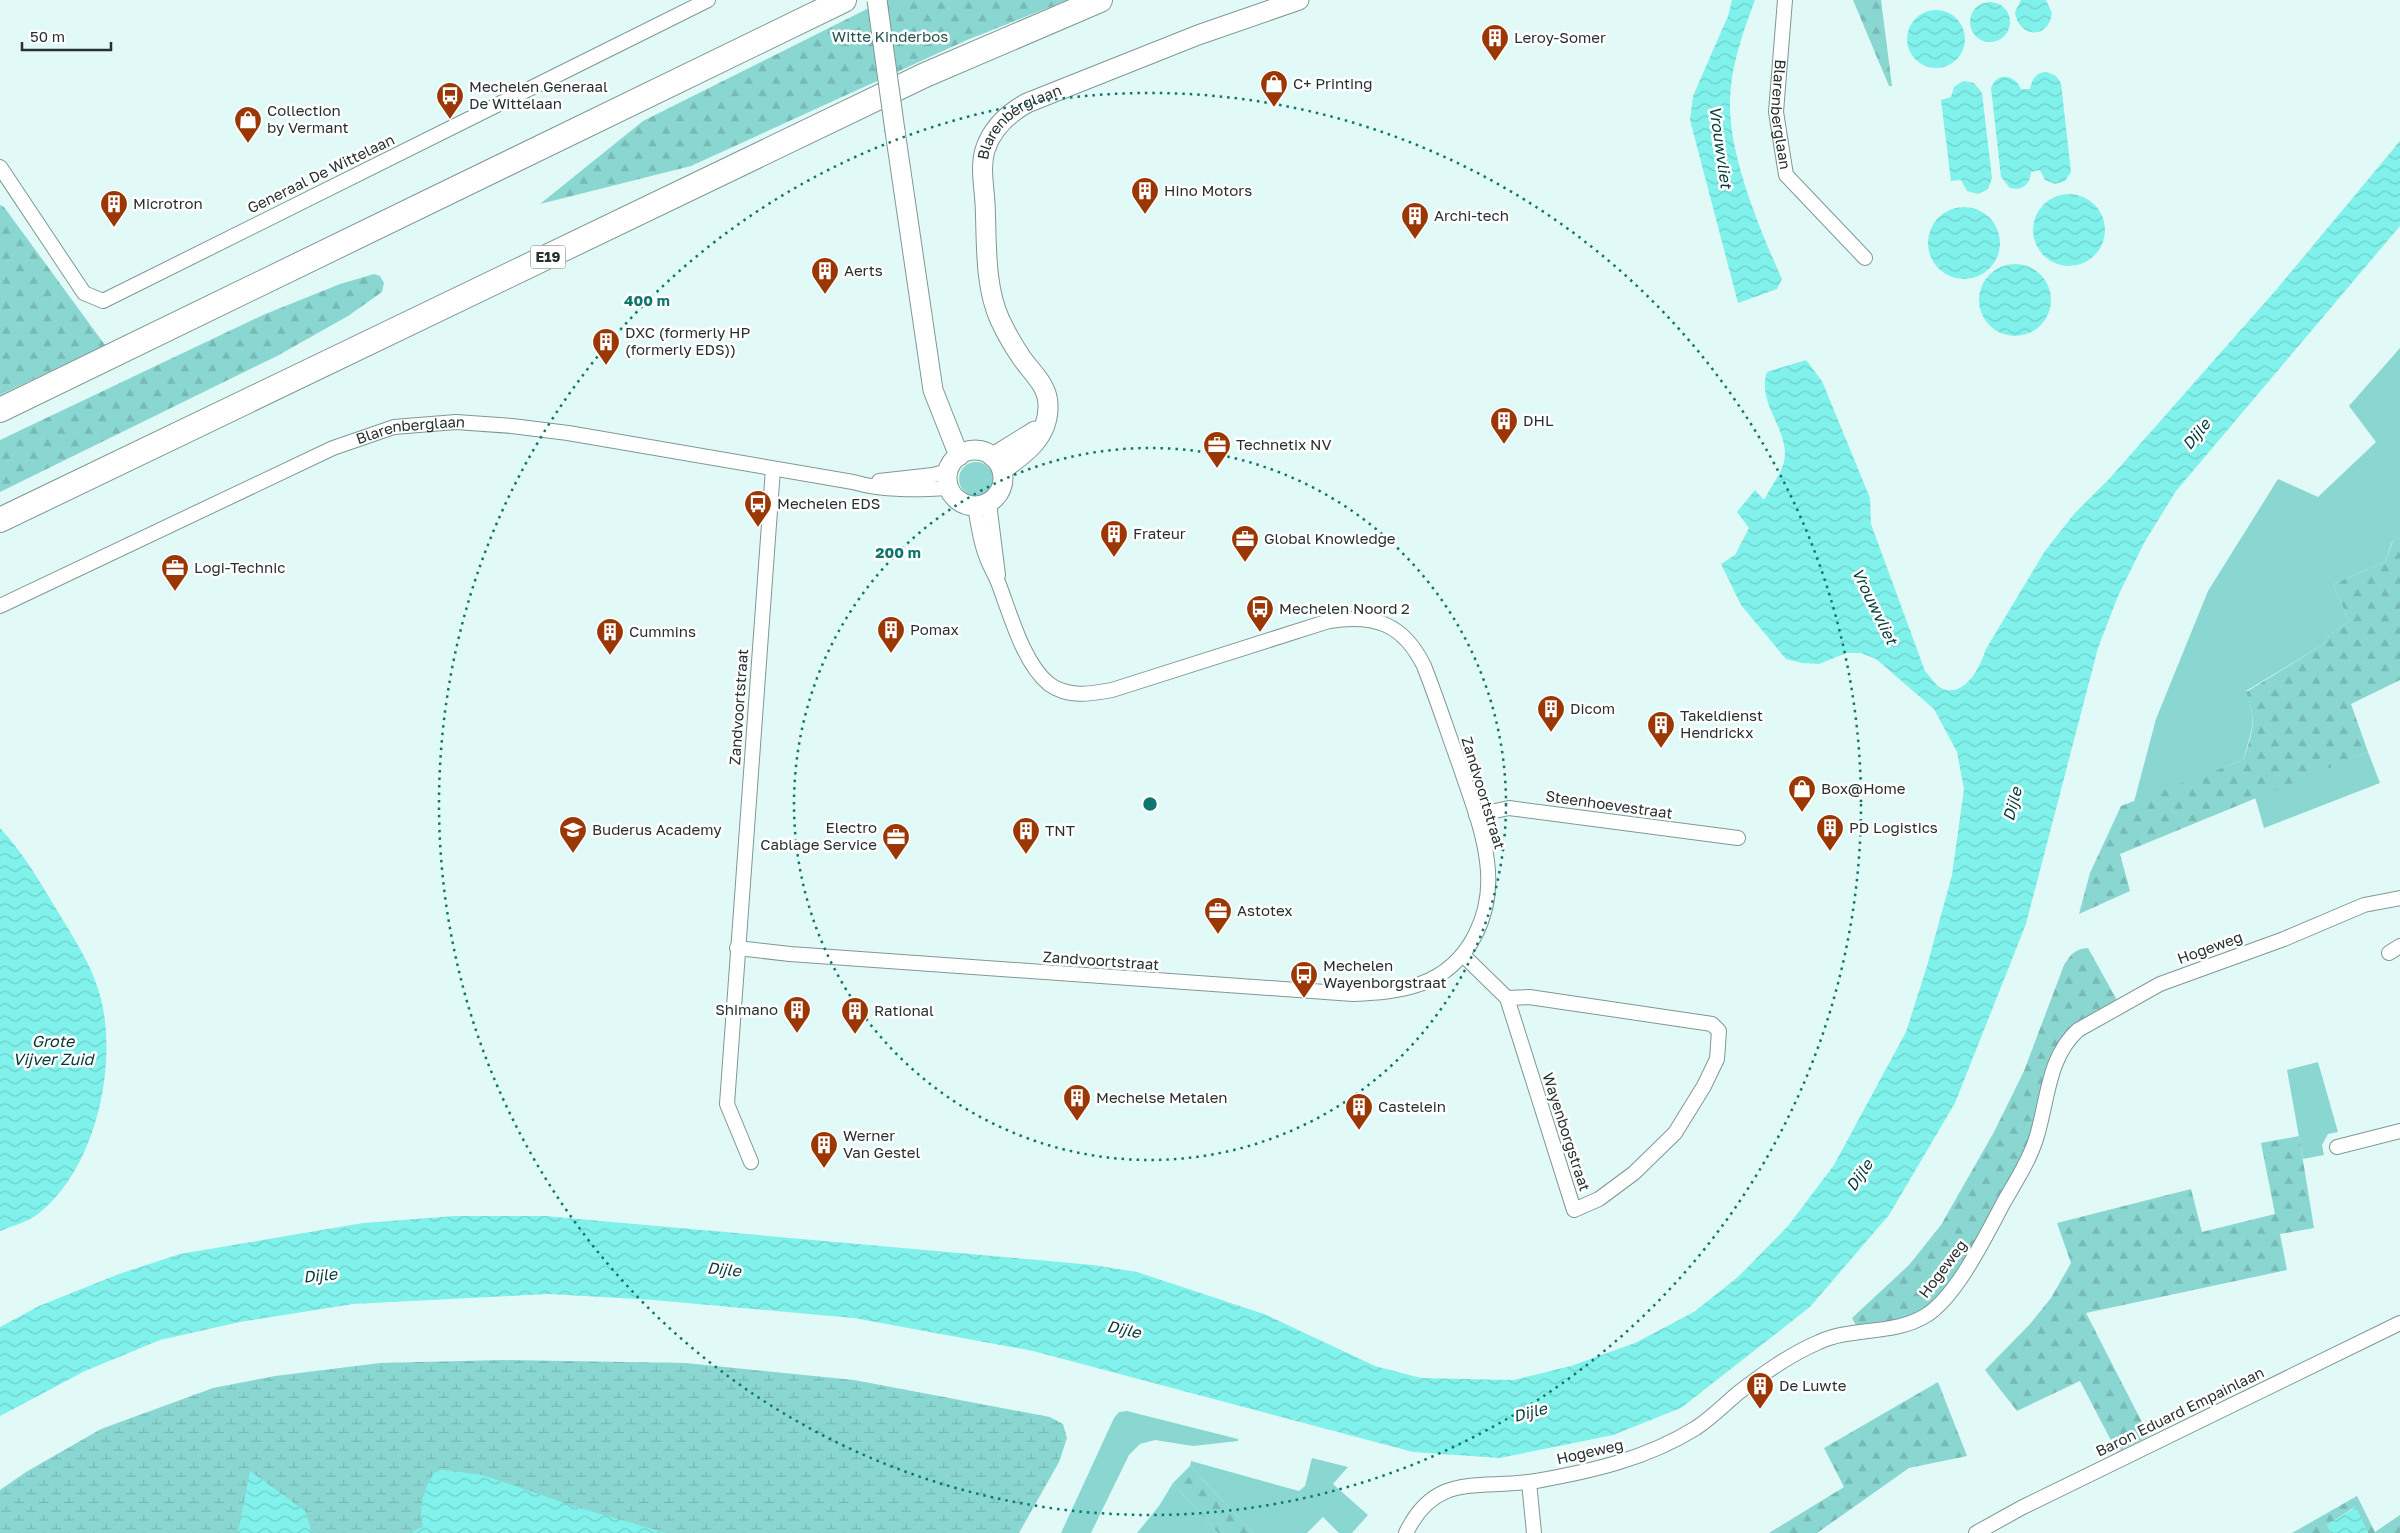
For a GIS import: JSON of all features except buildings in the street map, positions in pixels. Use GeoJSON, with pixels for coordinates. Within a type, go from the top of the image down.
{"type":"FeatureCollection","features":[{"type":"Feature","properties":{"kind":"highway"},"geometry":{"type":"LineString","coordinates":[[0,410],[844,0]]}},
{"type":"Feature","properties":{"kind":"highway","name":"E19"},"geometry":{"type":"LineString","coordinates":[[0,520],[925,75],[1100,0]]}},
{"type":"Feature","properties":{"kind":"street","name":"Generaal De Wittelaan"},"geometry":{"type":"LineString","coordinates":[[0,167],[84,293],[103,301],[708,0]]}},
{"type":"Feature","properties":{"kind":"street"},"geometry":{"type":"LineString","coordinates":[[877,0],[930,364],[964,437],[958,466],[959,501],[982,504],[995,498],[1002,485],[998,463],[985,452],[958,466]]}},
{"type":"Feature","properties":{"kind":"street","name":"Blarenberglaan"},"geometry":{"type":"LineString","coordinates":[[998,463],[1032,448],[1041,437],[1048,407],[1047,396],[1040,381],[1008,337],[993,296],[988,261],[983,168],[985,150],[1000,122],[1011,112],[1027,103],[1198,35],[1299,0]]}},
{"type":"Feature","properties":{"kind":"street","name":"Blarenberglaan"},"geometry":{"type":"LineString","coordinates":[[1785,0],[1776,112],[1786,175],[1864,258]]}},
{"type":"Feature","properties":{"kind":"street","name":"Blarenberglaan"},"geometry":{"type":"LineString","coordinates":[[0,606],[333,448],[394,427],[456,422],[512,426],[568,433],[853,482],[933,475],[958,466]]}},
{"type":"Feature","properties":{"kind":"street","name":"Zandvoortstraat"},"geometry":{"type":"LineString","coordinates":[[751,1162],[726,1104],[773,469]]}},
{"type":"Feature","properties":{"kind":"street","name":"Zandvoortstraat"},"geometry":{"type":"LineString","coordinates":[[737,948],[1353,994],[1385,993],[1421,984],[1444,972],[1463,956],[1479,930],[1486,904],[1487,862],[1476,815],[1424,666],[1409,641],[1388,625],[1352,618],[1329,622],[1112,690],[1086,695],[1066,692],[1050,684],[1037,671],[1017,635],[998,580],[982,504]]}},
{"type":"Feature","properties":{"kind":"street","name":"Steenhoevestraat"},"geometry":{"type":"LineString","coordinates":[[1476,815],[1509,808],[1738,838]]}},
{"type":"Feature","properties":{"kind":"street","name":"Hogeweg"},"geometry":{"type":"LineString","coordinates":[[1406,1533],[1421,1507],[1431,1497],[1447,1489],[1529,1482],[1575,1474],[1642,1456],[1696,1428],[1789,1356],[1822,1340],[1909,1323],[1925,1316],[1937,1307],[1967,1270],[2029,1157],[2040,1126],[2058,1054],[2069,1038],[2078,1030],[2160,984],[2284,939],[2364,905],[2400,898]]}},
{"type":"Feature","properties":{"kind":"street","name":"Wayenborgstraat"},"geometry":{"type":"LineString","coordinates":[[1463,956],[1507,998],[1574,1210],[1599,1199],[1634,1173],[1675,1133],[1704,1086],[1717,1059],[1719,1031],[1712,1024],[1694,1021],[1529,997],[1507,998]]}},
{"type":"Feature","properties":{"kind":"street"},"geometry":{"type":"LineString","coordinates":[[2337,1147],[2400,1131]]}},
{"type":"Feature","properties":{"kind":"street","name":"Baron Eduard Empainlaan"},"geometry":{"type":"LineString","coordinates":[[1976,1533],[2021,1508],[2400,1323]]}},
{"type":"Feature","properties":{"kind":"street"},"geometry":{"type":"LineString","coordinates":[[1529,1482],[1534,1533]]}},
{"type":"Feature","properties":{"kind":"green space","name":"Witte Kinderbos"},"geometry":{"type":"Polygon","coordinates":[[[885,0],[1068,0],[967,40],[691,166],[540,204],[643,121],[885,0]]]}},
{"type":"Feature","properties":{"kind":"green space"},"geometry":{"type":"Polygon","coordinates":[[[1853,0],[1881,0],[1892,86],[1889,86],[1853,0]]]}},
{"type":"Feature","properties":{"kind":"green space"},"geometry":{"type":"Polygon","coordinates":[[[0,205],[4,207],[105,345],[0,395],[0,205]]]}},
{"type":"Feature","properties":{"kind":"green space"},"geometry":{"type":"Polygon","coordinates":[[[374,274],[380,276],[384,283],[382,292],[348,316],[277,356],[0,492],[0,440],[263,315],[340,284],[374,274]]]}},
{"type":"Feature","properties":{"kind":"green space"},"geometry":{"type":"Polygon","coordinates":[[[2400,348],[2400,538],[2392,542],[2385,562],[2333,584],[2349,621],[2330,635],[2324,644],[2246,691],[2251,710],[2252,726],[2243,760],[2134,802],[2156,719],[2208,591],[2278,479],[2318,497],[2376,442],[2349,406],[2400,348]]]}},
{"type":"Feature","properties":{"kind":"green space"},"geometry":{"type":"Polygon","coordinates":[[[976,462],[988,467],[993,479],[988,491],[976,496],[964,491],[959,479],[964,467],[976,462]]]}},
{"type":"Feature","properties":{"kind":"green space"},"geometry":{"type":"Polygon","coordinates":[[[2400,538],[2400,680],[2351,704],[2368,752],[2120,854],[2130,891],[2079,914],[2090,873],[2121,806],[2243,760],[2251,734],[2253,718],[2246,692],[2324,644],[2330,635],[2349,621],[2333,584],[2385,562],[2393,541],[2400,538]]]}},
{"type":"Feature","properties":{"kind":"green space"},"geometry":{"type":"Polygon","coordinates":[[[2368,752],[2380,783],[2264,828],[2255,797],[2368,752]]]}},
{"type":"Feature","properties":{"kind":"green space"},"geometry":{"type":"Polygon","coordinates":[[[2088,948],[2118,1002],[2073,1030],[2032,1143],[1954,1280],[1922,1314],[1858,1329],[1852,1318],[1909,1265],[1941,1225],[1994,1132],[2024,1071],[2064,965],[2074,953],[2088,948]]]}},
{"type":"Feature","properties":{"kind":"green space"},"geometry":{"type":"Polygon","coordinates":[[[2318,1062],[2338,1132],[2328,1134],[2322,1145],[2324,1155],[2303,1159],[2287,1070],[2318,1062]]]}},
{"type":"Feature","properties":{"kind":"green space"},"geometry":{"type":"Polygon","coordinates":[[[2299,1136],[2314,1228],[2280,1234],[2287,1270],[2086,1313],[2149,1436],[2117,1452],[2080,1381],[2017,1411],[1985,1370],[2030,1324],[2051,1298],[2071,1263],[2057,1223],[2191,1189],[2202,1232],[2275,1214],[2261,1143],[2299,1136]]]}},
{"type":"Feature","properties":{"kind":"green space"},"geometry":{"type":"Polygon","coordinates":[[[502,1360],[686,1363],[854,1380],[1050,1417],[1063,1424],[1067,1438],[1059,1462],[1019,1533],[0,1533],[0,1490],[26,1472],[101,1429],[213,1388],[275,1376],[380,1363],[502,1360]]]}},
{"type":"Feature","properties":{"kind":"green space"},"geometry":{"type":"Polygon","coordinates":[[[1938,1382],[1967,1456],[1909,1468],[1817,1533],[1769,1533],[1844,1487],[1824,1448],[1938,1382]]]}},
{"type":"Feature","properties":{"kind":"green space"},"geometry":{"type":"Polygon","coordinates":[[[1127,1411],[1238,1439],[1238,1441],[1193,1446],[1155,1440],[1140,1444],[1129,1455],[1091,1533],[1061,1533],[1114,1418],[1119,1412],[1127,1411]]]}},
{"type":"Feature","properties":{"kind":"green space"},"geometry":{"type":"Polygon","coordinates":[[[1312,1458],[1348,1467],[1333,1484],[1368,1515],[1352,1533],[1339,1533],[1323,1517],[1307,1533],[1253,1533],[1190,1466],[1191,1461],[1299,1491],[1305,1486],[1312,1458]]]}},
{"type":"Feature","properties":{"kind":"green space"},"geometry":{"type":"Polygon","coordinates":[[[1190,1466],[1253,1533],[1218,1533],[1173,1483],[1190,1466]]]}},
{"type":"Feature","properties":{"kind":"green space"},"geometry":{"type":"Polygon","coordinates":[[[1173,1483],[1218,1533],[1137,1533],[1159,1506],[1173,1483]]]}},
{"type":"Feature","properties":{"kind":"green space"},"geometry":{"type":"Polygon","coordinates":[[[2357,1496],[2375,1532],[2400,1515],[2400,1533],[2368,1533],[2355,1507],[2327,1525],[2331,1533],[2292,1533],[2357,1496]]]}},
{"type":"Feature","properties":{"kind":"water","name":"Vrouwvliet"},"geometry":{"type":"Polygon","coordinates":[[[1732,0],[1755,0],[1735,61],[1731,87],[1731,121],[1734,144],[1755,215],[1782,279],[1777,289],[1738,303],[1690,120],[1693,96],[1728,16],[1732,0]]]}},
{"type":"Feature","properties":{"kind":"water"},"geometry":{"type":"Polygon","coordinates":[[[2021,0],[2046,0],[2052,13],[2050,22],[2045,28],[2034,32],[2027,31],[2022,27],[2017,21],[2015,12],[2021,0]]]}},
{"type":"Feature","properties":{"kind":"water"},"geometry":{"type":"Polygon","coordinates":[[[1994,2],[2001,5],[2007,11],[2010,22],[2009,30],[2001,39],[1994,42],[1986,42],[1979,39],[1971,30],[1970,18],[1973,11],[1982,3],[1994,2]]]}},
{"type":"Feature","properties":{"kind":"water"},"geometry":{"type":"Polygon","coordinates":[[[1930,10],[1942,10],[1957,18],[1965,33],[1965,45],[1957,60],[1942,68],[1930,68],[1915,60],[1907,45],[1907,33],[1915,18],[1930,10]]]}},
{"type":"Feature","properties":{"kind":"water"},"geometry":{"type":"Polygon","coordinates":[[[2047,72],[2056,76],[2061,83],[2071,172],[2065,181],[2055,184],[2045,180],[2040,170],[2031,172],[2025,186],[2015,189],[2010,188],[2001,177],[1991,88],[1997,79],[2006,77],[2015,81],[2021,89],[2030,89],[2035,77],[2040,73],[2047,72]]]}},
{"type":"Feature","properties":{"kind":"water"},"geometry":{"type":"Polygon","coordinates":[[[1963,81],[1974,83],[1982,93],[1992,178],[1988,189],[1978,194],[1967,191],[1961,180],[1951,181],[1941,100],[1951,97],[1954,87],[1963,81]]]}},
{"type":"Feature","properties":{"kind":"water"},"geometry":{"type":"Polygon","coordinates":[[[2400,141],[2400,226],[2176,491],[2144,543],[2118,596],[2098,648],[2026,924],[1955,1103],[1889,1215],[1810,1307],[1681,1408],[1613,1435],[1500,1458],[1413,1452],[1033,1351],[854,1318],[654,1300],[549,1294],[353,1304],[240,1322],[160,1340],[85,1371],[0,1416],[0,1327],[39,1306],[119,1274],[180,1254],[363,1223],[455,1216],[545,1216],[1093,1265],[1137,1272],[1264,1314],[1375,1366],[1421,1378],[1514,1380],[1571,1366],[1635,1343],[1694,1312],[1739,1276],[1788,1226],[1834,1165],[1906,1032],[1927,966],[1952,875],[1964,789],[1957,752],[1934,709],[1876,659],[1861,653],[1846,653],[1819,664],[1802,663],[1786,659],[1741,605],[1721,564],[1735,555],[1749,528],[1737,512],[1755,490],[1764,500],[1783,467],[1785,451],[1783,439],[1766,395],[1767,372],[1806,360],[1822,381],[1870,498],[1871,524],[1925,671],[1941,688],[1957,689],[1964,685],[1975,672],[1986,649],[2045,551],[2074,514],[2110,478],[2276,290],[2400,141]]]}},
{"type":"Feature","properties":{"kind":"water"},"geometry":{"type":"Polygon","coordinates":[[[2069,194],[2089,200],[2099,210],[2105,230],[2099,250],[2089,260],[2069,266],[2049,260],[2039,250],[2033,230],[2039,210],[2049,200],[2069,194]]]}},
{"type":"Feature","properties":{"kind":"water"},"geometry":{"type":"Polygon","coordinates":[[[1964,207],[1984,213],[1994,223],[2000,243],[1994,263],[1984,273],[1964,279],[1944,273],[1934,263],[1928,243],[1934,223],[1944,213],[1964,207]]]}},
{"type":"Feature","properties":{"kind":"water"},"geometry":{"type":"Polygon","coordinates":[[[2015,264],[2035,270],[2045,280],[2051,300],[2045,320],[2035,330],[2015,336],[1995,330],[1985,320],[1979,300],[1985,280],[1995,270],[2015,264]]]}},
{"type":"Feature","properties":{"kind":"water","name":"Grote Vijver Zuid"},"geometry":{"type":"Polygon","coordinates":[[[0,828],[31,868],[83,954],[98,987],[101,999],[106,1026],[106,1055],[104,1085],[97,1116],[87,1145],[74,1171],[58,1195],[38,1214],[25,1222],[0,1231],[0,828]]]}},
{"type":"Feature","properties":{"kind":"water"},"geometry":{"type":"Polygon","coordinates":[[[437,1469],[483,1475],[573,1506],[666,1533],[408,1533],[423,1527],[421,1511],[423,1496],[437,1469]]]}},
{"type":"Feature","properties":{"kind":"water"},"geometry":{"type":"Polygon","coordinates":[[[250,1471],[305,1511],[312,1533],[238,1533],[250,1471]]]}},
{"type":"Feature","properties":{"kind":"water"},"geometry":{"type":"Polygon","coordinates":[[[2356,1507],[2368,1533],[2331,1533],[2327,1525],[2356,1507]]]}},
{"type":"Feature","properties":{"kind":"place","name":"Leroy-Somer"},"geometry":{"type":"Point","coordinates":[1495,62]}},
{"type":"Feature","properties":{"kind":"place","name":"C+ Printing"},"geometry":{"type":"Point","coordinates":[1274,108]}},
{"type":"Feature","properties":{"kind":"place","name":"Mechelen Generaal De Wittelaan"},"geometry":{"type":"Point","coordinates":[450,120]}},
{"type":"Feature","properties":{"kind":"place","name":"Collection by Vermant"},"geometry":{"type":"Point","coordinates":[248,144]}},
{"type":"Feature","properties":{"kind":"place","name":"Hino Motors"},"geometry":{"type":"Point","coordinates":[1145,215]}},
{"type":"Feature","properties":{"kind":"place","name":"Microtron"},"geometry":{"type":"Point","coordinates":[114,228]}},
{"type":"Feature","properties":{"kind":"place","name":"Archi-tech"},"geometry":{"type":"Point","coordinates":[1415,240]}},
{"type":"Feature","properties":{"kind":"place","name":"Aerts"},"geometry":{"type":"Point","coordinates":[825,295]}},
{"type":"Feature","properties":{"kind":"place","name":"DXC (formerly HP (formerly EDS))"},"geometry":{"type":"Point","coordinates":[606,366]}},
{"type":"Feature","properties":{"kind":"place","name":"DHL"},"geometry":{"type":"Point","coordinates":[1504,445]}},
{"type":"Feature","properties":{"kind":"place","name":"Technetix NV"},"geometry":{"type":"Point","coordinates":[1217,469]}},
{"type":"Feature","properties":{"kind":"place","name":"Mechelen EDS"},"geometry":{"type":"Point","coordinates":[758,528]}},
{"type":"Feature","properties":{"kind":"place","name":"Frateur"},"geometry":{"type":"Point","coordinates":[1114,558]}},
{"type":"Feature","properties":{"kind":"place","name":"Global Knowledge"},"geometry":{"type":"Point","coordinates":[1245,563]}},
{"type":"Feature","properties":{"kind":"place","name":"Logi-Technic"},"geometry":{"type":"Point","coordinates":[175,592]}},
{"type":"Feature","properties":{"kind":"place","name":"Mechelen Noord 2"},"geometry":{"type":"Point","coordinates":[1260,633]}},
{"type":"Feature","properties":{"kind":"place","name":"Pomax"},"geometry":{"type":"Point","coordinates":[891,654]}},
{"type":"Feature","properties":{"kind":"place","name":"Cummins"},"geometry":{"type":"Point","coordinates":[610,656]}},
{"type":"Feature","properties":{"kind":"place","name":"Dicom"},"geometry":{"type":"Point","coordinates":[1551,733]}},
{"type":"Feature","properties":{"kind":"place","name":"Takeldienst Hendrickx"},"geometry":{"type":"Point","coordinates":[1661,749]}},
{"type":"Feature","properties":{"kind":"place","name":"Box@Home"},"geometry":{"type":"Point","coordinates":[1802,813]}},
{"type":"Feature","properties":{"kind":"place","name":"PD Logistics"},"geometry":{"type":"Point","coordinates":[1830,852]}},
{"type":"Feature","properties":{"kind":"place","name":"Buderus Academy"},"geometry":{"type":"Point","coordinates":[573,854]}},
{"type":"Feature","properties":{"kind":"place","name":"TNT"},"geometry":{"type":"Point","coordinates":[1026,855]}},
{"type":"Feature","properties":{"kind":"place","name":"Electro Cablage Service"},"geometry":{"type":"Point","coordinates":[896,861]}},
{"type":"Feature","properties":{"kind":"place","name":"Astotex"},"geometry":{"type":"Point","coordinates":[1218,935]}},
{"type":"Feature","properties":{"kind":"place","name":"Mechelen Wayenborgstraat"},"geometry":{"type":"Point","coordinates":[1304,999]}},
{"type":"Feature","properties":{"kind":"place","name":"Shimano"},"geometry":{"type":"Point","coordinates":[797,1034]}},
{"type":"Feature","properties":{"kind":"place","name":"Rational"},"geometry":{"type":"Point","coordinates":[855,1035]}},
{"type":"Feature","properties":{"kind":"place","name":"Mechelse Metalen"},"geometry":{"type":"Point","coordinates":[1077,1122]}},
{"type":"Feature","properties":{"kind":"place","name":"Castelein"},"geometry":{"type":"Point","coordinates":[1359,1131]}},
{"type":"Feature","properties":{"kind":"place","name":"Werner Van Gestel"},"geometry":{"type":"Point","coordinates":[824,1169]}},
{"type":"Feature","properties":{"kind":"place","name":"De Luwte"},"geometry":{"type":"Point","coordinates":[1760,1410]}},
{"type":"Feature","properties":{"kind":"water label","name":"Dijle"},"geometry":{"type":"Point","coordinates":[2196,434]}},
{"type":"Feature","properties":{"kind":"water label","name":"Dijle"},"geometry":{"type":"Point","coordinates":[2012,804]}},
{"type":"Feature","properties":{"kind":"water label","name":"Dijle"},"geometry":{"type":"Point","coordinates":[1859,1175]}},
{"type":"Feature","properties":{"kind":"water label","name":"Dijle"},"geometry":{"type":"Point","coordinates":[724,1269]}},
{"type":"Feature","properties":{"kind":"water label","name":"Dijle"},"geometry":{"type":"Point","coordinates":[320,1275]}},
{"type":"Feature","properties":{"kind":"water label","name":"Dijle"},"geometry":{"type":"Point","coordinates":[1124,1329]}},
{"type":"Feature","properties":{"kind":"water label","name":"Dijle"},"geometry":{"type":"Point","coordinates":[1530,1412]}}]}
